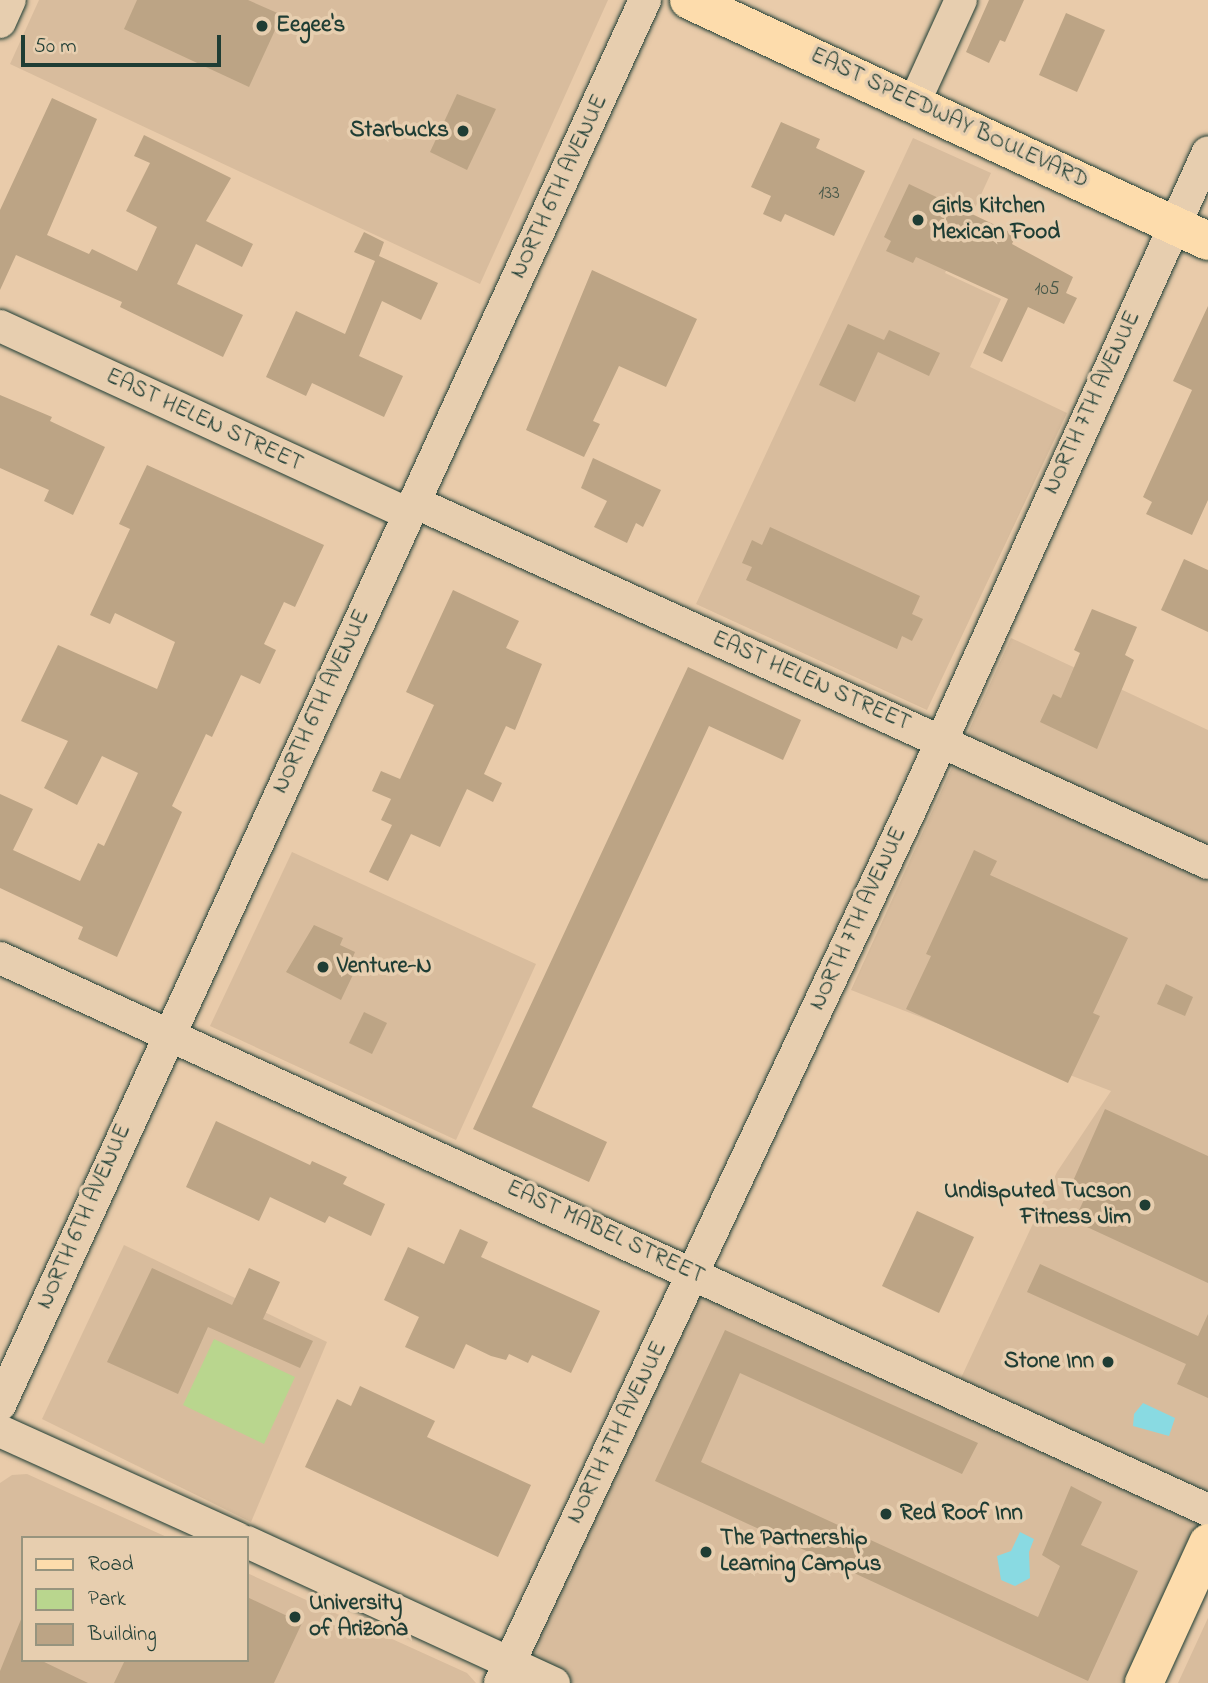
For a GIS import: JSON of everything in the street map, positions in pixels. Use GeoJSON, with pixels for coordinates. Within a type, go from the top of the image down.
{"type":"FeatureCollection","features":[{"type":"Feature","properties":{"kind":"main road","name":"EAST SPEEDWAY BOULEVARD"},"geometry":{"type":"LineString","coordinates":[[689,0],[1192,232]]}},
{"type":"Feature","properties":{"kind":"main road"},"geometry":{"type":"LineString","coordinates":[[1144,1683],[1208,1543]]}},
{"type":"Feature","properties":{"kind":"street"},"geometry":{"type":"LineString","coordinates":[[0,22],[10,0]]}},
{"type":"Feature","properties":{"kind":"street","name":"NORTH 6TH AVENUE"},"geometry":{"type":"LineString","coordinates":[[0,1405],[645,0]]}},
{"type":"Feature","properties":{"kind":"street"},"geometry":{"type":"LineString","coordinates":[[914,103],[961,0]]}},
{"type":"Feature","properties":{"kind":"street","name":"NORTH 7TH AVENUE"},"geometry":{"type":"LineString","coordinates":[[505,1673],[589,1489],[696,1274],[939,740],[1192,232],[1208,152]]}},
{"type":"Feature","properties":{"kind":"street","name":"EAST HELEN STREET"},"geometry":{"type":"LineString","coordinates":[[0,326],[939,740],[1208,863]]}},
{"type":"Feature","properties":{"kind":"street","name":"EAST MABEL STREET"},"geometry":{"type":"LineString","coordinates":[[0,958],[1208,1510]]}},
{"type":"Feature","properties":{"kind":"street"},"geometry":{"type":"LineString","coordinates":[[0,1431],[233,1536]]}},
{"type":"Feature","properties":{"kind":"street"},"geometry":{"type":"LineString","coordinates":[[248,1543],[505,1673],[554,1683]]}},
{"type":"Feature","properties":{"kind":"shaded area"},"geometry":{"type":"Polygon","coordinates":[[[39,0],[608,0],[480,284],[10,64],[39,0]]]}},
{"type":"Feature","properties":{"kind":"shaded area"},"geometry":{"type":"Polygon","coordinates":[[[913,138],[991,173],[945,273],[1001,299],[970,367],[1067,413],[927,710],[696,604],[913,138]]]}},
{"type":"Feature","properties":{"kind":"shaded area"},"geometry":{"type":"Polygon","coordinates":[[[1011,638],[1208,730],[1208,1543],[1144,1683],[554,1683],[510,1663],[703,1288],[954,1393],[1057,1172],[1111,1091],[851,990],[1011,638]]]}},
{"type":"Feature","properties":{"kind":"shaded area"},"geometry":{"type":"Polygon","coordinates":[[[292,852],[536,964],[456,1140],[210,1026],[292,852]]]}},
{"type":"Feature","properties":{"kind":"shaded area"},"geometry":{"type":"Polygon","coordinates":[[[124,1245],[327,1342],[251,1522],[42,1419],[124,1245]]]}},
{"type":"Feature","properties":{"kind":"shaded area","name":"University of Arizona"},"geometry":{"type":"Polygon","coordinates":[[[27,1474],[165,1536],[21,1536],[21,1662],[248,1662],[248,1573],[467,1673],[476,1683],[0,1683],[0,1483],[12,1475],[27,1474]]]}},
{"type":"Feature","properties":{"kind":"shaded area"},"geometry":{"type":"Polygon","coordinates":[[[1208,1618],[1208,1683],[1178,1683],[1208,1618]]]}},
{"type":"Feature","properties":{"kind":"green space"},"geometry":{"type":"Polygon","coordinates":[[[214,1339],[295,1377],[264,1444],[183,1405],[214,1339]]]}},
{"type":"Feature","properties":{"kind":"water"},"geometry":{"type":"Polygon","coordinates":[[[1143,1403],[1175,1418],[1169,1436],[1133,1426],[1134,1414],[1143,1403]]]}},
{"type":"Feature","properties":{"kind":"water"},"geometry":{"type":"Polygon","coordinates":[[[1020,1532],[1034,1539],[1029,1552],[1030,1578],[1015,1586],[1001,1580],[997,1556],[1011,1551],[1020,1532]]]}},
{"type":"Feature","properties":{"kind":"building"},"geometry":{"type":"Polygon","coordinates":[[[137,0],[248,0],[282,15],[249,87],[124,29],[137,0]]]}},
{"type":"Feature","properties":{"kind":"building"},"geometry":{"type":"Polygon","coordinates":[[[989,0],[1024,0],[1005,42],[1000,40],[989,63],[966,52],[989,0]]]}},
{"type":"Feature","properties":{"kind":"building"},"geometry":{"type":"Polygon","coordinates":[[[1066,13],[1105,30],[1077,92],[1039,75],[1066,13]]]}},
{"type":"Feature","properties":{"kind":"building","name":"Starbucks"},"geometry":{"type":"Polygon","coordinates":[[[457,94],[496,109],[467,170],[430,152],[457,94]]]}},
{"type":"Feature","properties":{"kind":"building"},"geometry":{"type":"Polygon","coordinates":[[[52,98],[97,119],[47,235],[89,254],[92,249],[137,271],[157,227],[126,211],[150,163],[134,156],[144,135],[231,178],[206,221],[253,244],[242,267],[196,244],[177,284],[243,315],[223,357],[120,307],[122,302],[16,255],[0,290],[0,210],[52,98]]]}},
{"type":"Feature","properties":{"kind":"building"},"geometry":{"type":"Polygon","coordinates":[[[781,122],[820,139],[816,148],[865,171],[834,236],[785,214],[781,222],[763,214],[771,196],[751,187],[781,122]]]}},
{"type":"Feature","properties":{"kind":"building"},"geometry":{"type":"Polygon","coordinates":[[[909,184],[1016,235],[1012,244],[1073,277],[1066,293],[1077,298],[1064,324],[1028,307],[1002,362],[983,353],[1008,299],[916,257],[913,263],[886,251],[891,241],[884,237],[909,184]]]}},
{"type":"Feature","properties":{"kind":"building"},"geometry":{"type":"Polygon","coordinates":[[[364,232],[384,242],[379,256],[438,283],[421,320],[382,301],[359,356],[403,376],[384,417],[312,383],[306,396],[266,377],[296,311],[345,334],[375,261],[354,252],[364,232]]]}},
{"type":"Feature","properties":{"kind":"building"},"geometry":{"type":"Polygon","coordinates":[[[592,270],[697,319],[666,387],[619,366],[593,421],[600,424],[584,457],[526,430],[592,270]]]}},
{"type":"Feature","properties":{"kind":"building"},"geometry":{"type":"Polygon","coordinates":[[[1208,306],[1208,500],[1192,535],[1146,514],[1152,502],[1143,497],[1192,390],[1173,381],[1208,306]]]}},
{"type":"Feature","properties":{"kind":"building"},"geometry":{"type":"Polygon","coordinates":[[[848,324],[884,340],[889,330],[940,353],[929,376],[878,352],[855,402],[819,385],[848,324]]]}},
{"type":"Feature","properties":{"kind":"building"},"geometry":{"type":"Polygon","coordinates":[[[0,395],[52,417],[50,421],[105,447],[73,515],[44,501],[49,490],[0,468],[0,395]]]}},
{"type":"Feature","properties":{"kind":"building"},"geometry":{"type":"Polygon","coordinates":[[[593,458],[661,490],[643,527],[636,523],[627,543],[594,527],[607,501],[581,488],[593,458]]]}},
{"type":"Feature","properties":{"kind":"building"},"geometry":{"type":"Polygon","coordinates":[[[147,465],[324,545],[295,607],[284,602],[264,644],[276,650],[260,684],[241,675],[212,737],[206,734],[172,806],[182,812],[117,957],[78,939],[83,927],[0,888],[0,794],[33,809],[13,850],[80,881],[98,843],[104,846],[138,773],[102,756],[77,805],[44,788],[68,741],[21,721],[58,645],[157,689],[175,642],[115,613],[110,624],[90,615],[130,529],[119,524],[147,465]]]}},
{"type":"Feature","properties":{"kind":"building"},"geometry":{"type":"Polygon","coordinates":[[[770,527],[920,596],[912,614],[923,619],[912,641],[902,636],[897,649],[746,580],[752,567],[742,563],[752,540],[762,545],[770,527]]]}},
{"type":"Feature","properties":{"kind":"building"},"geometry":{"type":"Polygon","coordinates":[[[1184,559],[1208,570],[1208,632],[1161,610],[1184,559]]]}},
{"type":"Feature","properties":{"kind":"building"},"geometry":{"type":"Polygon","coordinates":[[[453,590],[519,621],[506,648],[542,664],[515,730],[506,726],[484,774],[502,783],[493,802],[467,789],[440,847],[411,834],[388,881],[369,872],[392,825],[381,820],[391,799],[372,791],[381,771],[400,779],[434,705],[406,692],[453,590]]]}},
{"type":"Feature","properties":{"kind":"building"},"geometry":{"type":"Polygon","coordinates":[[[1092,609],[1137,627],[1125,655],[1134,660],[1097,749],[1040,722],[1053,694],[1061,698],[1080,653],[1074,650],[1092,609]]]}},
{"type":"Feature","properties":{"kind":"building"},"geometry":{"type":"Polygon","coordinates":[[[688,667],[801,720],[783,760],[709,726],[532,1107],[607,1142],[589,1182],[473,1129],[688,667]]]}},
{"type":"Feature","properties":{"kind":"building"},"geometry":{"type":"Polygon","coordinates":[[[974,850],[997,861],[990,875],[1128,938],[1093,1013],[1100,1016],[1068,1083],[906,1009],[931,956],[926,954],[974,850]]]}},
{"type":"Feature","properties":{"kind":"building","name":"Venture-N"},"geometry":{"type":"Polygon","coordinates":[[[314,925],[343,938],[340,945],[355,952],[352,959],[359,962],[341,1000],[286,972],[314,925]]]}},
{"type":"Feature","properties":{"kind":"building"},"geometry":{"type":"Polygon","coordinates":[[[1166,984],[1193,997],[1185,1016],[1157,1004],[1166,984]]]}},
{"type":"Feature","properties":{"kind":"building"},"geometry":{"type":"Polygon","coordinates":[[[364,1012],[387,1023],[372,1054],[349,1043],[364,1012]]]}},
{"type":"Feature","properties":{"kind":"building","name":"Undisputed Tucson Fitness Jim"},"geometry":{"type":"Polygon","coordinates":[[[1105,1109],[1208,1156],[1208,1283],[1074,1221],[1089,1189],[1073,1181],[1105,1109]]]}},
{"type":"Feature","properties":{"kind":"building"},"geometry":{"type":"Polygon","coordinates":[[[216,1121],[310,1165],[312,1161],[347,1177],[343,1184],[385,1204],[371,1236],[329,1216],[325,1223],[270,1197],[259,1221],[186,1187],[216,1121]]]}},
{"type":"Feature","properties":{"kind":"building"},"geometry":{"type":"Polygon","coordinates":[[[917,1211],[974,1237],[939,1313],[882,1286],[917,1211]]]}},
{"type":"Feature","properties":{"kind":"building"},"geometry":{"type":"Polygon","coordinates":[[[460,1229],[488,1242],[481,1257],[600,1311],[571,1373],[532,1355],[528,1363],[509,1354],[506,1360],[466,1344],[454,1369],[405,1347],[419,1317],[384,1300],[408,1247],[444,1264],[460,1229]]]}},
{"type":"Feature","properties":{"kind":"building"},"geometry":{"type":"Polygon","coordinates":[[[1040,1264],[1198,1336],[1208,1314],[1208,1398],[1177,1384],[1186,1364],[1027,1292],[1040,1264]]]}},
{"type":"Feature","properties":{"kind":"building"},"geometry":{"type":"Polygon","coordinates":[[[152,1268],[232,1305],[249,1268],[280,1282],[263,1319],[313,1341],[300,1368],[208,1327],[178,1394],[107,1362],[152,1268]]]}},
{"type":"Feature","properties":{"kind":"building"},"geometry":{"type":"Polygon","coordinates":[[[725,1330],[978,1443],[962,1474],[740,1373],[701,1462],[1038,1617],[1060,1566],[1042,1555],[1071,1486],[1102,1502],[1081,1545],[1138,1571],[1088,1681],[655,1481],[725,1330]]]}},
{"type":"Feature","properties":{"kind":"building"},"geometry":{"type":"Polygon","coordinates":[[[360,1386],[435,1421],[427,1437],[531,1485],[498,1557],[305,1467],[337,1399],[351,1406],[360,1386]]]}},
{"type":"Feature","properties":{"kind":"building"},"geometry":{"type":"Polygon","coordinates":[[[248,1597],[302,1623],[274,1683],[114,1683],[124,1662],[248,1662],[248,1597]]]}},
{"type":"Feature","properties":{"kind":"building"},"geometry":{"type":"Polygon","coordinates":[[[21,1619],[21,1662],[44,1662],[88,1683],[0,1683],[0,1671],[21,1619]]]}},
{"type":"Feature","properties":{"kind":"place","name":"Eegee's"},"geometry":{"type":"Point","coordinates":[262,26]}},
{"type":"Feature","properties":{"kind":"place","name":"Starbucks"},"geometry":{"type":"Point","coordinates":[463,131]}},
{"type":"Feature","properties":{"kind":"place","name":"Girls Kitchen Mexican Food"},"geometry":{"type":"Point","coordinates":[918,220]}},
{"type":"Feature","properties":{"kind":"place","name":"Venture-N"},"geometry":{"type":"Point","coordinates":[323,967]}},
{"type":"Feature","properties":{"kind":"place","name":"Undisputed Tucson Fitness Jim"},"geometry":{"type":"Point","coordinates":[1145,1205]}},
{"type":"Feature","properties":{"kind":"place","name":"Stone Inn"},"geometry":{"type":"Point","coordinates":[1108,1362]}},
{"type":"Feature","properties":{"kind":"place","name":"Red Roof Inn"},"geometry":{"type":"Point","coordinates":[886,1514]}},
{"type":"Feature","properties":{"kind":"place","name":"The Partnership Learning Campus"},"geometry":{"type":"Point","coordinates":[706,1552]}},
{"type":"Feature","properties":{"kind":"place","name":"University of Arizona"},"geometry":{"type":"Point","coordinates":[295,1617]}}]}
